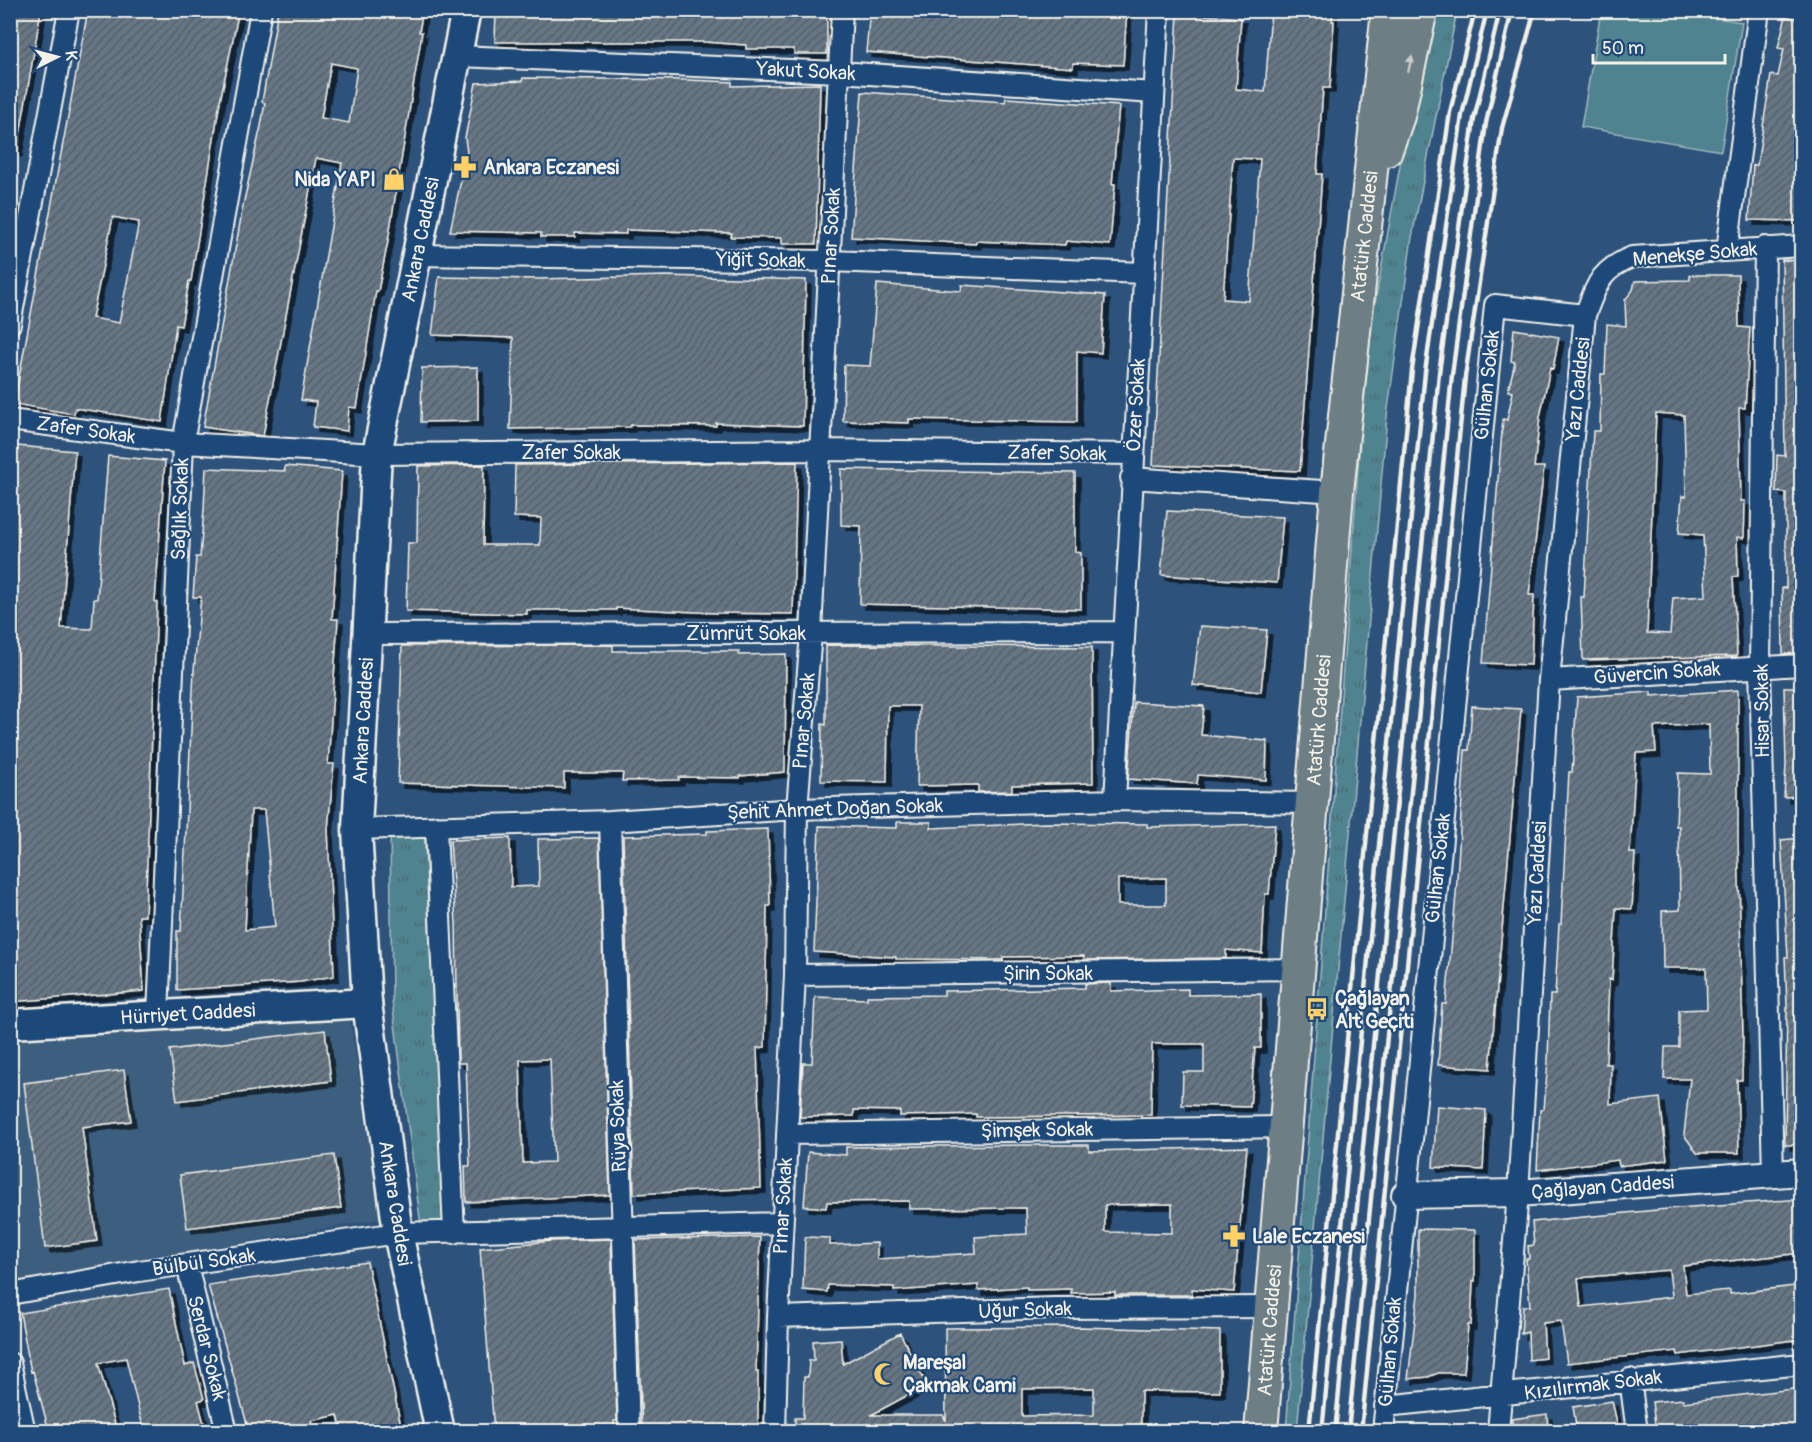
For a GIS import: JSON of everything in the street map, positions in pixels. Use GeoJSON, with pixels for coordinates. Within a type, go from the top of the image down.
{"type":"FeatureCollection","features":[{"type":"Feature","properties":{"kind":"main road","name":"Ankara Caddesi"},"geometry":{"type":"LineString","coordinates":[[440,1431],[398,1233],[367,1003],[357,829],[377,454],[415,255],[466,10]]}},
{"type":"Feature","properties":{"kind":"main road","name":"Atatürk Caddesi"},"geometry":{"type":"LineString","coordinates":[[1261,1431],[1288,1126],[1337,492],[1388,10]]}},
{"type":"Feature","properties":{"kind":"main road"},"geometry":{"type":"LineString","coordinates":[[1368,198],[1398,116],[1421,10]]}},
{"type":"Feature","properties":{"kind":"main road","name":"Hürriyet Caddesi"},"geometry":{"type":"LineString","coordinates":[[10,1024],[367,1003]]}},
{"type":"Feature","properties":{"kind":"street"},"geometry":{"type":"LineString","coordinates":[[10,324],[69,10]]}},
{"type":"Feature","properties":{"kind":"street","name":"Sağlık Sokak"},"geometry":{"type":"LineString","coordinates":[[158,1014],[183,443],[261,10]]}},
{"type":"Feature","properties":{"kind":"street","name":"Pınar Sokak"},"geometry":{"type":"LineString","coordinates":[[775,1431],[782,1223],[795,975],[797,809],[811,633],[842,10]]}},
{"type":"Feature","properties":{"kind":"street","name":"Özer Sokak"},"geometry":{"type":"LineString","coordinates":[[1115,800],[1131,478],[1159,10]]}},
{"type":"Feature","properties":{"kind":"street"},"geometry":{"type":"LineString","coordinates":[[1727,250],[1759,10]]}},
{"type":"Feature","properties":{"kind":"street","name":"Yakut Sokak"},"geometry":{"type":"LineString","coordinates":[[457,56],[839,72],[1154,93]]}},
{"type":"Feature","properties":{"kind":"street","name":"Menekşe Sokak"},"geometry":{"type":"LineString","coordinates":[[1585,315],[1596,286],[1611,266],[1632,256],[1802,246]]}},
{"type":"Feature","properties":{"kind":"street","name":"Hisar Sokak"},"geometry":{"type":"LineString","coordinates":[[1765,248],[1760,666],[1773,1174]]}},
{"type":"Feature","properties":{"kind":"street","name":"Yiğit Sokak"},"geometry":{"type":"LineString","coordinates":[[415,255],[830,261],[1143,273]]}},
{"type":"Feature","properties":{"kind":"street","name":"Gülhan Sokak"},"geometry":{"type":"LineString","coordinates":[[1383,1431],[1495,305],[1585,315]]}},
{"type":"Feature","properties":{"kind":"street","name":"Yazı Caddesi"},"geometry":{"type":"LineString","coordinates":[[1498,1431],[1518,1193],[1549,680],[1585,315]]}},
{"type":"Feature","properties":{"kind":"street","name":"Zafer Sokak"},"geometry":{"type":"LineString","coordinates":[[10,420],[183,443],[377,454],[820,450],[1133,454]]}},
{"type":"Feature","properties":{"kind":"street"},"geometry":{"type":"LineString","coordinates":[[1131,478],[1337,492]]}},
{"type":"Feature","properties":{"kind":"street","name":"Zümrüt Sokak"},"geometry":{"type":"LineString","coordinates":[[369,634],[1123,632]]}},
{"type":"Feature","properties":{"kind":"street","name":"Güvercin Sokak"},"geometry":{"type":"LineString","coordinates":[[1549,680],[1802,665]]}},
{"type":"Feature","properties":{"kind":"street","name":"Şehit Ahmet Doğan Sokak"},"geometry":{"type":"LineString","coordinates":[[357,829],[610,821],[797,809],[1115,800],[1313,803]]}},
{"type":"Feature","properties":{"kind":"street","name":"Rüya Sokak"},"geometry":{"type":"LineString","coordinates":[[610,821],[629,1431]]}},
{"type":"Feature","properties":{"kind":"street"},"geometry":{"type":"LineString","coordinates":[[436,826],[454,1233]]}},
{"type":"Feature","properties":{"kind":"street","name":"Şirin Sokak"},"geometry":{"type":"LineString","coordinates":[[795,975],[1300,969]]}},
{"type":"Feature","properties":{"kind":"street","name":"Şimşek Sokak"},"geometry":{"type":"LineString","coordinates":[[787,1134],[1288,1126]]}},
{"type":"Feature","properties":{"kind":"street","name":"Çağlayan Caddesi"},"geometry":{"type":"LineString","coordinates":[[1405,1195],[1518,1193],[1802,1172]]}},
{"type":"Feature","properties":{"kind":"street","name":"Bülbül Sokak"},"geometry":{"type":"LineString","coordinates":[[10,1294],[138,1270],[187,1265],[398,1233],[782,1223]]}},
{"type":"Feature","properties":{"kind":"street","name":"Serdar Sokak"},"geometry":{"type":"LineString","coordinates":[[187,1265],[227,1431]]}},
{"type":"Feature","properties":{"kind":"street","name":"Uğur Sokak"},"geometry":{"type":"LineString","coordinates":[[778,1317],[1055,1308],[1272,1307]]}},
{"type":"Feature","properties":{"kind":"street"},"geometry":{"type":"LineString","coordinates":[[10,1363],[26,1431]]}},
{"type":"Feature","properties":{"kind":"street","name":"Kızılırmak Sokak"},"geometry":{"type":"LineString","coordinates":[[1385,1406],[1502,1396],[1630,1379],[1802,1364]]}},
{"type":"Feature","properties":{"kind":"street"},"geometry":{"type":"LineString","coordinates":[[1630,1379],[1637,1431]]}},
{"type":"Feature","properties":{"kind":"shaded area"},"geometry":{"type":"Polygon","coordinates":[[[1674,11],[1744,11],[1742,22],[1674,11]]]}},
{"type":"Feature","properties":{"kind":"shaded area"},"geometry":{"type":"Polygon","coordinates":[[[350,1019],[380,1219],[11,1282],[11,1040],[350,1019]]]}},
{"type":"Feature","properties":{"kind":"green space"},"geometry":{"type":"Polygon","coordinates":[[[1435,11],[1457,11],[1412,237],[1387,416],[1297,1431],[1286,1432],[1367,347],[1401,160],[1435,11]]]}},
{"type":"Feature","properties":{"kind":"green space"},"geometry":{"type":"Polygon","coordinates":[[[1601,11],[1673,11],[1742,22],[1721,151],[1581,127],[1601,11]]]}},
{"type":"Feature","properties":{"kind":"green space"},"geometry":{"type":"Polygon","coordinates":[[[424,826],[445,1233],[422,1234],[392,1001],[390,827],[424,826]]]}},
{"type":"Feature","properties":{"kind":"building"},"geometry":{"type":"Polygon","coordinates":[[[10,10],[41,10],[17,152],[10,151],[10,10]]]}},
{"type":"Feature","properties":{"kind":"building"},"geometry":{"type":"Polygon","coordinates":[[[88,10],[239,10],[220,101],[191,281],[189,281],[181,326],[176,325],[162,422],[75,408],[74,414],[14,404],[88,10]],[[113,217],[92,318],[119,323],[139,222],[113,217]]]}},
{"type":"Feature","properties":{"kind":"building"},"geometry":{"type":"Polygon","coordinates":[[[278,10],[423,10],[419,32],[422,32],[388,241],[378,291],[376,291],[357,408],[349,407],[347,431],[313,427],[316,402],[301,400],[342,163],[316,158],[263,436],[203,427],[244,201],[261,126],[265,103],[262,102],[278,10]],[[331,63],[321,118],[349,123],[357,68],[331,63]]]}},
{"type":"Feature","properties":{"kind":"building"},"geometry":{"type":"Polygon","coordinates":[[[496,10],[827,10],[827,54],[794,54],[794,49],[746,49],[746,45],[704,42],[495,42],[496,10]]]}},
{"type":"Feature","properties":{"kind":"building"},"geometry":{"type":"Polygon","coordinates":[[[870,10],[1127,11],[1123,65],[1073,63],[1073,68],[866,52],[870,10]]]}},
{"type":"Feature","properties":{"kind":"building"},"geometry":{"type":"Polygon","coordinates":[[[1271,10],[1333,10],[1330,88],[1323,88],[1317,174],[1322,174],[1300,471],[1153,465],[1178,13],[1241,18],[1236,89],[1265,92],[1271,10]],[[1233,158],[1223,299],[1249,301],[1260,159],[1233,158]]]}},
{"type":"Feature","properties":{"kind":"building"},"geometry":{"type":"Polygon","coordinates":[[[1786,16],[1802,20],[1802,221],[1749,220],[1753,165],[1757,165],[1771,75],[1778,76],[1784,49],[1778,48],[1786,16]]]}},
{"type":"Feature","properties":{"kind":"building"},"geometry":{"type":"Polygon","coordinates":[[[523,78],[689,80],[732,82],[732,86],[820,84],[816,244],[782,244],[782,238],[731,237],[732,233],[626,230],[626,234],[575,233],[575,237],[541,237],[541,233],[450,231],[467,153],[465,138],[476,83],[522,81],[523,78]]]}},
{"type":"Feature","properties":{"kind":"building"},"geometry":{"type":"Polygon","coordinates":[[[862,92],[1005,102],[1006,98],[1119,106],[1112,184],[1115,184],[1110,245],[1066,241],[1065,245],[976,241],[976,244],[851,237],[862,92]]]}},
{"type":"Feature","properties":{"kind":"building"},"geometry":{"type":"Polygon","coordinates":[[[1782,260],[1802,261],[1802,653],[1783,654],[1782,588],[1786,588],[1786,493],[1776,492],[1777,455],[1785,456],[1782,260]]]}},
{"type":"Feature","properties":{"kind":"building"},"geometry":{"type":"Polygon","coordinates":[[[1690,275],[1738,275],[1739,327],[1750,328],[1745,408],[1739,408],[1741,501],[1745,501],[1744,538],[1737,537],[1738,576],[1733,577],[1737,656],[1583,660],[1581,597],[1584,597],[1593,431],[1600,431],[1601,374],[1605,374],[1607,324],[1626,326],[1625,300],[1633,290],[1635,281],[1690,280],[1690,275]],[[1656,413],[1647,633],[1670,634],[1673,598],[1706,596],[1703,535],[1679,533],[1682,496],[1686,497],[1684,415],[1656,413]]]}},
{"type":"Feature","properties":{"kind":"building"},"geometry":{"type":"Polygon","coordinates":[[[667,276],[806,280],[803,426],[716,423],[716,426],[631,425],[630,427],[510,429],[513,338],[432,335],[439,277],[537,279],[667,276]]]}},
{"type":"Feature","properties":{"kind":"building"},"geometry":{"type":"Polygon","coordinates":[[[877,284],[961,291],[962,285],[1105,295],[1101,353],[1077,351],[1077,422],[909,419],[909,423],[843,421],[844,365],[870,366],[877,284]]]}},
{"type":"Feature","properties":{"kind":"building"},"geometry":{"type":"Polygon","coordinates":[[[1514,329],[1559,337],[1540,417],[1534,467],[1544,467],[1529,595],[1534,595],[1531,665],[1483,663],[1503,419],[1507,420],[1513,392],[1508,391],[1515,362],[1511,361],[1514,329]]]}},
{"type":"Feature","properties":{"kind":"building"},"geometry":{"type":"Polygon","coordinates":[[[478,367],[478,421],[421,422],[422,368],[478,367]]]}},
{"type":"Feature","properties":{"kind":"building"},"geometry":{"type":"Polygon","coordinates":[[[17,446],[75,451],[61,628],[92,629],[94,599],[97,599],[108,456],[165,461],[155,602],[157,602],[145,916],[139,916],[144,991],[10,1002],[10,537],[17,446]]]}},
{"type":"Feature","properties":{"kind":"building"},"geometry":{"type":"Polygon","coordinates":[[[797,462],[793,614],[616,608],[616,610],[527,610],[527,614],[406,611],[408,543],[417,543],[418,466],[484,465],[483,545],[540,545],[541,518],[514,517],[515,465],[797,462]]]}},
{"type":"Feature","properties":{"kind":"building"},"geometry":{"type":"Polygon","coordinates":[[[285,466],[342,471],[332,619],[338,619],[328,764],[334,764],[328,829],[334,976],[301,982],[177,990],[177,931],[181,931],[194,670],[201,597],[193,597],[196,557],[200,557],[206,468],[285,471],[285,466]],[[251,810],[245,930],[275,927],[264,810],[251,810]]]}},
{"type":"Feature","properties":{"kind":"building"},"geometry":{"type":"Polygon","coordinates":[[[841,469],[1075,473],[1075,552],[1081,553],[1081,609],[860,604],[861,526],[841,525],[841,469]]]}},
{"type":"Feature","properties":{"kind":"building"},"geometry":{"type":"Polygon","coordinates":[[[1167,511],[1283,517],[1277,583],[1161,575],[1167,511]]]}},
{"type":"Feature","properties":{"kind":"building"},"geometry":{"type":"Polygon","coordinates":[[[1200,626],[1267,630],[1261,692],[1193,685],[1200,626]]]}},
{"type":"Feature","properties":{"kind":"building"},"geometry":{"type":"Polygon","coordinates":[[[613,645],[613,651],[739,651],[739,655],[786,654],[785,772],[740,776],[740,778],[679,777],[679,780],[622,781],[623,773],[564,773],[564,788],[398,783],[402,646],[613,645]]]}},
{"type":"Feature","properties":{"kind":"building"},"geometry":{"type":"Polygon","coordinates":[[[826,645],[1092,647],[1093,783],[1012,785],[1012,791],[978,792],[978,785],[917,786],[919,706],[888,706],[887,782],[821,781],[822,724],[826,725],[826,645]]]}},
{"type":"Feature","properties":{"kind":"building"},"geometry":{"type":"Polygon","coordinates":[[[1784,687],[1802,687],[1802,796],[1784,797],[1786,765],[1784,687]]]}},
{"type":"Feature","properties":{"kind":"building"},"geometry":{"type":"Polygon","coordinates":[[[1738,690],[1738,840],[1743,1037],[1742,1080],[1737,1080],[1739,1153],[1697,1153],[1684,1135],[1690,1079],[1664,1079],[1665,1047],[1679,1047],[1679,1010],[1707,1009],[1706,968],[1663,968],[1662,911],[1680,910],[1679,826],[1676,826],[1678,773],[1710,774],[1709,724],[1654,727],[1656,752],[1636,753],[1630,853],[1635,853],[1632,909],[1616,908],[1612,980],[1609,979],[1606,1064],[1611,1064],[1610,1104],[1660,1098],[1667,1160],[1619,1166],[1618,1160],[1537,1170],[1540,1110],[1544,1109],[1548,1061],[1550,995],[1555,995],[1569,772],[1572,772],[1577,697],[1651,692],[1651,696],[1738,690]]]}},
{"type":"Feature","properties":{"kind":"building"},"geometry":{"type":"Polygon","coordinates":[[[1134,702],[1204,706],[1201,735],[1267,741],[1266,780],[1198,775],[1197,784],[1128,779],[1134,702]]]}},
{"type":"Feature","properties":{"kind":"building"},"geometry":{"type":"Polygon","coordinates":[[[1472,706],[1521,709],[1490,1069],[1438,1065],[1442,1004],[1446,1004],[1456,895],[1465,750],[1469,750],[1472,706]]]}},
{"type":"Feature","properties":{"kind":"building"},"geometry":{"type":"Polygon","coordinates":[[[897,822],[931,822],[931,828],[1046,823],[1147,824],[1147,827],[1275,824],[1269,894],[1265,894],[1262,953],[1226,950],[1226,958],[1084,960],[1084,956],[1003,957],[1003,960],[896,959],[896,957],[814,952],[819,826],[897,828],[897,822]],[[1166,878],[1118,879],[1118,905],[1166,905],[1166,878]]]}},
{"type":"Feature","properties":{"kind":"building"},"geometry":{"type":"Polygon","coordinates":[[[768,829],[770,906],[767,906],[765,1047],[757,1048],[761,1188],[634,1194],[623,836],[707,834],[707,831],[768,829]]]}},
{"type":"Feature","properties":{"kind":"building"},"geometry":{"type":"Polygon","coordinates":[[[510,838],[511,887],[539,886],[538,839],[599,838],[610,1195],[466,1202],[465,1166],[470,1166],[466,1063],[458,1063],[456,923],[450,840],[510,838]],[[550,1059],[520,1060],[523,1163],[554,1162],[550,1059]]]}},
{"type":"Feature","properties":{"kind":"building"},"geometry":{"type":"Polygon","coordinates":[[[1802,838],[1802,1145],[1785,1145],[1787,1005],[1785,957],[1788,957],[1781,840],[1802,838]]]}},
{"type":"Feature","properties":{"kind":"building"},"geometry":{"type":"Polygon","coordinates":[[[1111,983],[1111,991],[1188,989],[1188,995],[1261,994],[1261,1048],[1255,1048],[1250,1107],[1182,1105],[1183,1072],[1204,1072],[1204,1044],[1152,1044],[1151,1115],[900,1116],[900,1111],[854,1110],[854,1116],[800,1117],[803,1063],[812,1063],[815,997],[867,999],[867,996],[944,995],[944,991],[1085,988],[1085,984],[1111,983]]]}},
{"type":"Feature","properties":{"kind":"building"},"geometry":{"type":"Polygon","coordinates":[[[325,1030],[331,1081],[177,1101],[170,1050],[325,1030]]]}},
{"type":"Feature","properties":{"kind":"building"},"geometry":{"type":"Polygon","coordinates":[[[124,1070],[131,1121],[82,1127],[97,1241],[45,1248],[24,1083],[124,1070]]]}},
{"type":"Feature","properties":{"kind":"building"},"geometry":{"type":"Polygon","coordinates":[[[1437,1106],[1486,1110],[1483,1170],[1433,1167],[1437,1106]]]}},
{"type":"Feature","properties":{"kind":"building"},"geometry":{"type":"Polygon","coordinates":[[[1089,1145],[1089,1151],[1247,1147],[1234,1292],[1192,1289],[1192,1295],[1115,1295],[1115,1292],[1071,1293],[1071,1289],[1027,1290],[1027,1287],[978,1290],[978,1285],[894,1291],[894,1287],[828,1285],[827,1292],[803,1290],[805,1237],[830,1238],[830,1245],[877,1243],[877,1259],[976,1253],[975,1237],[1027,1234],[1026,1208],[909,1209],[909,1201],[827,1202],[826,1208],[804,1206],[808,1152],[846,1155],[846,1147],[1089,1145]],[[1172,1204],[1105,1205],[1105,1232],[1172,1233],[1172,1204]]]}},
{"type":"Feature","properties":{"kind":"building"},"geometry":{"type":"Polygon","coordinates":[[[334,1155],[341,1208],[187,1228],[180,1175],[334,1155]]]}},
{"type":"Feature","properties":{"kind":"building"},"geometry":{"type":"Polygon","coordinates":[[[1802,1199],[1802,1253],[1683,1266],[1686,1294],[1730,1290],[1730,1294],[1802,1285],[1802,1339],[1678,1355],[1677,1351],[1567,1363],[1561,1321],[1543,1323],[1545,1358],[1529,1360],[1528,1332],[1521,1334],[1523,1306],[1530,1306],[1526,1259],[1529,1259],[1528,1246],[1534,1245],[1532,1222],[1802,1199]],[[1669,1270],[1578,1278],[1581,1307],[1672,1297],[1669,1270]]]}},
{"type":"Feature","properties":{"kind":"building"},"geometry":{"type":"Polygon","coordinates":[[[1418,1229],[1475,1230],[1475,1281],[1473,1281],[1471,1325],[1468,1325],[1464,1373],[1438,1373],[1428,1377],[1408,1379],[1418,1295],[1418,1229]]]}},
{"type":"Feature","properties":{"kind":"building"},"geometry":{"type":"Polygon","coordinates":[[[760,1237],[756,1372],[758,1372],[758,1431],[642,1431],[635,1240],[760,1237]]]}},
{"type":"Feature","properties":{"kind":"building"},"geometry":{"type":"Polygon","coordinates":[[[611,1239],[617,1421],[614,1421],[614,1431],[494,1431],[480,1248],[552,1241],[611,1239]]]}},
{"type":"Feature","properties":{"kind":"building"},"geometry":{"type":"Polygon","coordinates":[[[367,1262],[402,1431],[342,1431],[338,1415],[311,1421],[314,1431],[249,1431],[208,1285],[367,1262]]]}},
{"type":"Feature","properties":{"kind":"building"},"geometry":{"type":"Polygon","coordinates":[[[169,1289],[185,1366],[194,1363],[204,1399],[198,1401],[206,1431],[144,1431],[126,1358],[98,1363],[117,1431],[49,1431],[33,1371],[31,1372],[20,1313],[169,1289]]]}},
{"type":"Feature","properties":{"kind":"building"},"geometry":{"type":"Polygon","coordinates":[[[1080,1327],[1220,1331],[1220,1392],[1141,1391],[1141,1431],[795,1431],[795,1418],[803,1418],[804,1377],[808,1377],[809,1360],[814,1360],[813,1341],[841,1339],[843,1364],[900,1333],[927,1385],[871,1415],[943,1415],[946,1421],[945,1328],[1080,1327]],[[1094,1388],[1022,1389],[1022,1416],[1094,1415],[1094,1388]]]}},
{"type":"Feature","properties":{"kind":"building"},"geometry":{"type":"Polygon","coordinates":[[[1802,1388],[1802,1431],[1656,1431],[1652,1402],[1683,1399],[1683,1402],[1802,1388]]]}},
{"type":"Feature","properties":{"kind":"building"},"geometry":{"type":"Polygon","coordinates":[[[1612,1401],[1619,1431],[1577,1431],[1573,1407],[1612,1401]]]}},
{"type":"Feature","properties":{"kind":"building"},"geometry":{"type":"Polygon","coordinates":[[[1547,1414],[1548,1431],[1512,1431],[1512,1419],[1547,1414]]]}},
{"type":"Feature","properties":{"kind":"railway"},"geometry":{"type":"LineString","coordinates":[[1309,1432],[1412,370],[1450,112],[1475,10]]}},
{"type":"Feature","properties":{"kind":"railway"},"geometry":{"type":"LineString","coordinates":[[1322,1432],[1425,372],[1462,115],[1487,10]]}},
{"type":"Feature","properties":{"kind":"railway"},"geometry":{"type":"LineString","coordinates":[[1335,1432],[1439,373],[1474,119],[1500,10]]}},
{"type":"Feature","properties":{"kind":"railway"},"geometry":{"type":"LineString","coordinates":[[1348,1432],[1452,375],[1486,123],[1512,10]]}},
{"type":"Feature","properties":{"kind":"railway"},"geometry":{"type":"LineString","coordinates":[[1361,1432],[1465,377],[1502,128],[1535,10]]}},
{"type":"Feature","properties":{"kind":"place","name":"Ankara Eczanesi"},"geometry":{"type":"Point","coordinates":[465,167]}},
{"type":"Feature","properties":{"kind":"place","name":"Nida YAPI"},"geometry":{"type":"Point","coordinates":[394,179]}},
{"type":"Feature","properties":{"kind":"place","name":"Çağlayan Alt Geçiti"},"geometry":{"type":"Point","coordinates":[1317,1009]}},
{"type":"Feature","properties":{"kind":"place","name":"Lale Eczanesi"},"geometry":{"type":"Point","coordinates":[1234,1236]}},
{"type":"Feature","properties":{"kind":"place","name":"Mareşal Çakmak Cami"},"geometry":{"type":"Point","coordinates":[885,1374]}}]}
